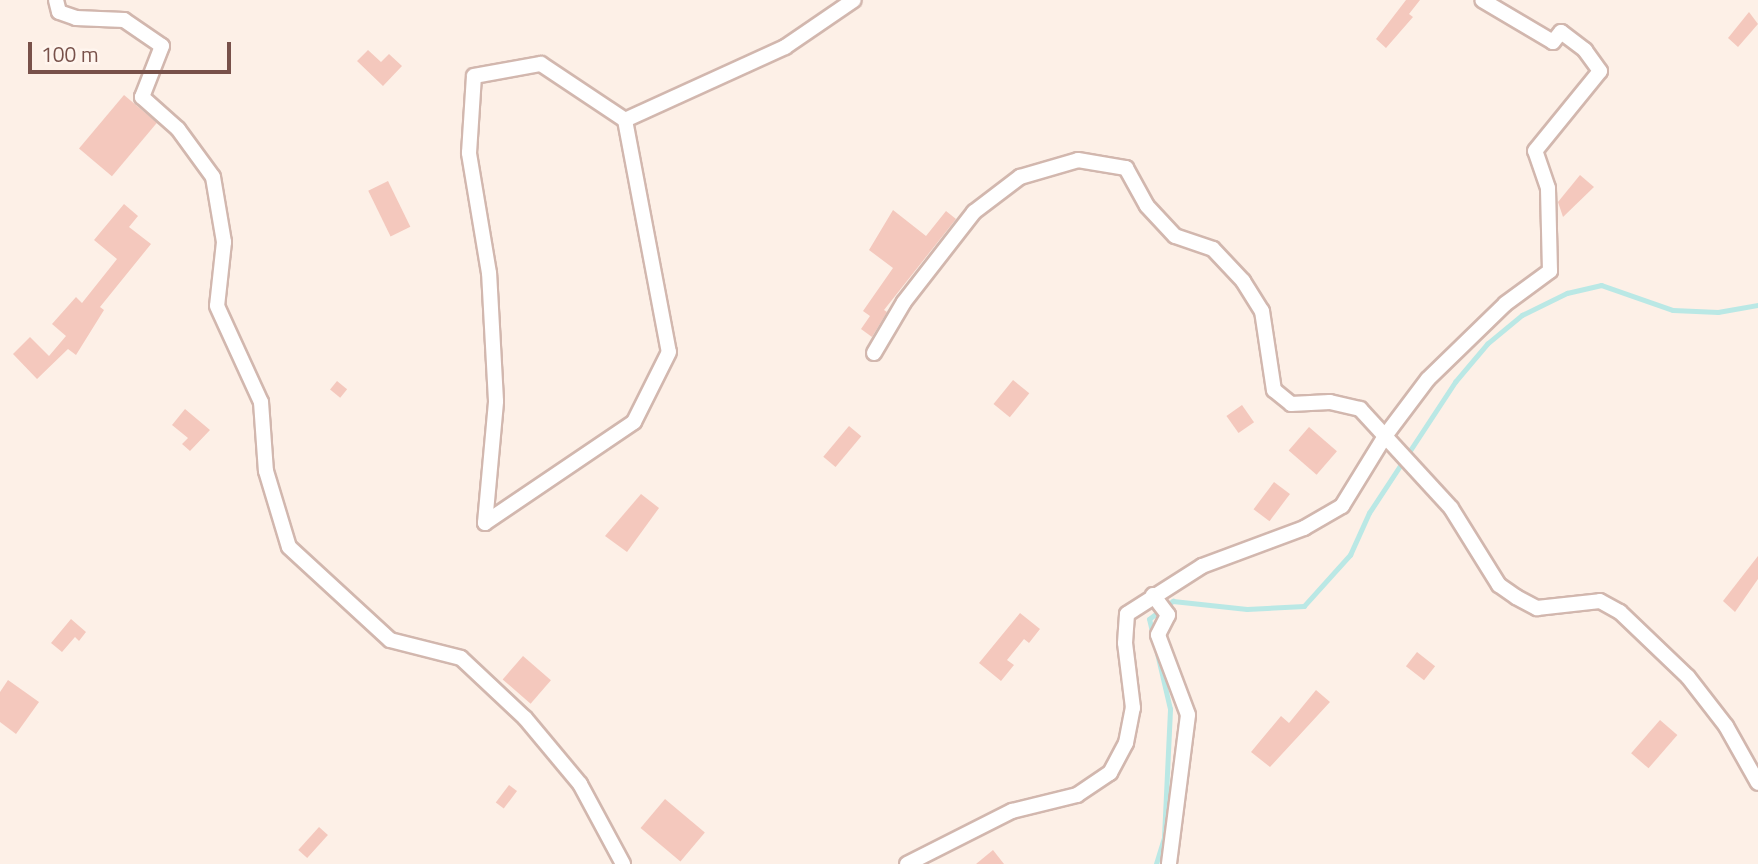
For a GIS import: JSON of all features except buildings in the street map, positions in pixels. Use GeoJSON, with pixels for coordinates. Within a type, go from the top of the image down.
{"type":"FeatureCollection","features":[{"type":"Feature","properties":{"kind":"street"},"geometry":{"type":"LineString","coordinates":[[56,0],[59,12],[76,18],[124,20],[162,46],[142,97],[178,129],[213,177],[224,242],[217,306],[261,402],[266,471],[289,547],[390,640],[461,658],[525,718],[580,785],[623,864]]}},
{"type":"Feature","properties":{"kind":"street"},"geometry":{"type":"LineString","coordinates":[[625,120],[785,47],[854,0]]}},
{"type":"Feature","properties":{"kind":"street"},"geometry":{"type":"LineString","coordinates":[[906,864],[1012,811],[1077,795],[1110,773],[1126,743],[1133,708],[1125,643],[1128,614],[1202,566],[1304,528],[1342,506],[1385,436],[1428,379],[1469,336],[1550,271],[1548,188],[1535,151],[1600,71],[1585,50],[1561,32],[1553,42],[1482,0]]}},
{"type":"Feature","properties":{"kind":"street"},"geometry":{"type":"LineString","coordinates":[[541,64],[625,120],[669,352],[634,422],[485,523],[496,401],[489,273],[469,153],[474,76],[541,64]]}},
{"type":"Feature","properties":{"kind":"street"},"geometry":{"type":"LineString","coordinates":[[874,353],[904,302],[974,212],[1020,177],[1078,160],[1126,169],[1147,206],[1175,236],[1213,249],[1243,281],[1262,311],[1274,390],[1291,404],[1330,402],[1360,409],[1416,467],[1474,538],[1499,585],[1537,608],[1600,601],[1643,633],[1688,677],[1718,716],[1758,783]]}},
{"type":"Feature","properties":{"kind":"street"},"geometry":{"type":"LineString","coordinates":[[1153,596],[1168,615],[1158,635],[1188,715],[1169,864]]}},
{"type":"Feature","properties":{"kind":"waterway"},"geometry":{"type":"LineString","coordinates":[[1156,864],[1164,837],[1170,709],[1149,619],[1173,601],[1247,609],[1304,606],[1350,555],[1369,513],[1455,382],[1487,344],[1522,315],[1567,293],[1601,285],[1673,310],[1718,312],[1758,305]]}}]}
